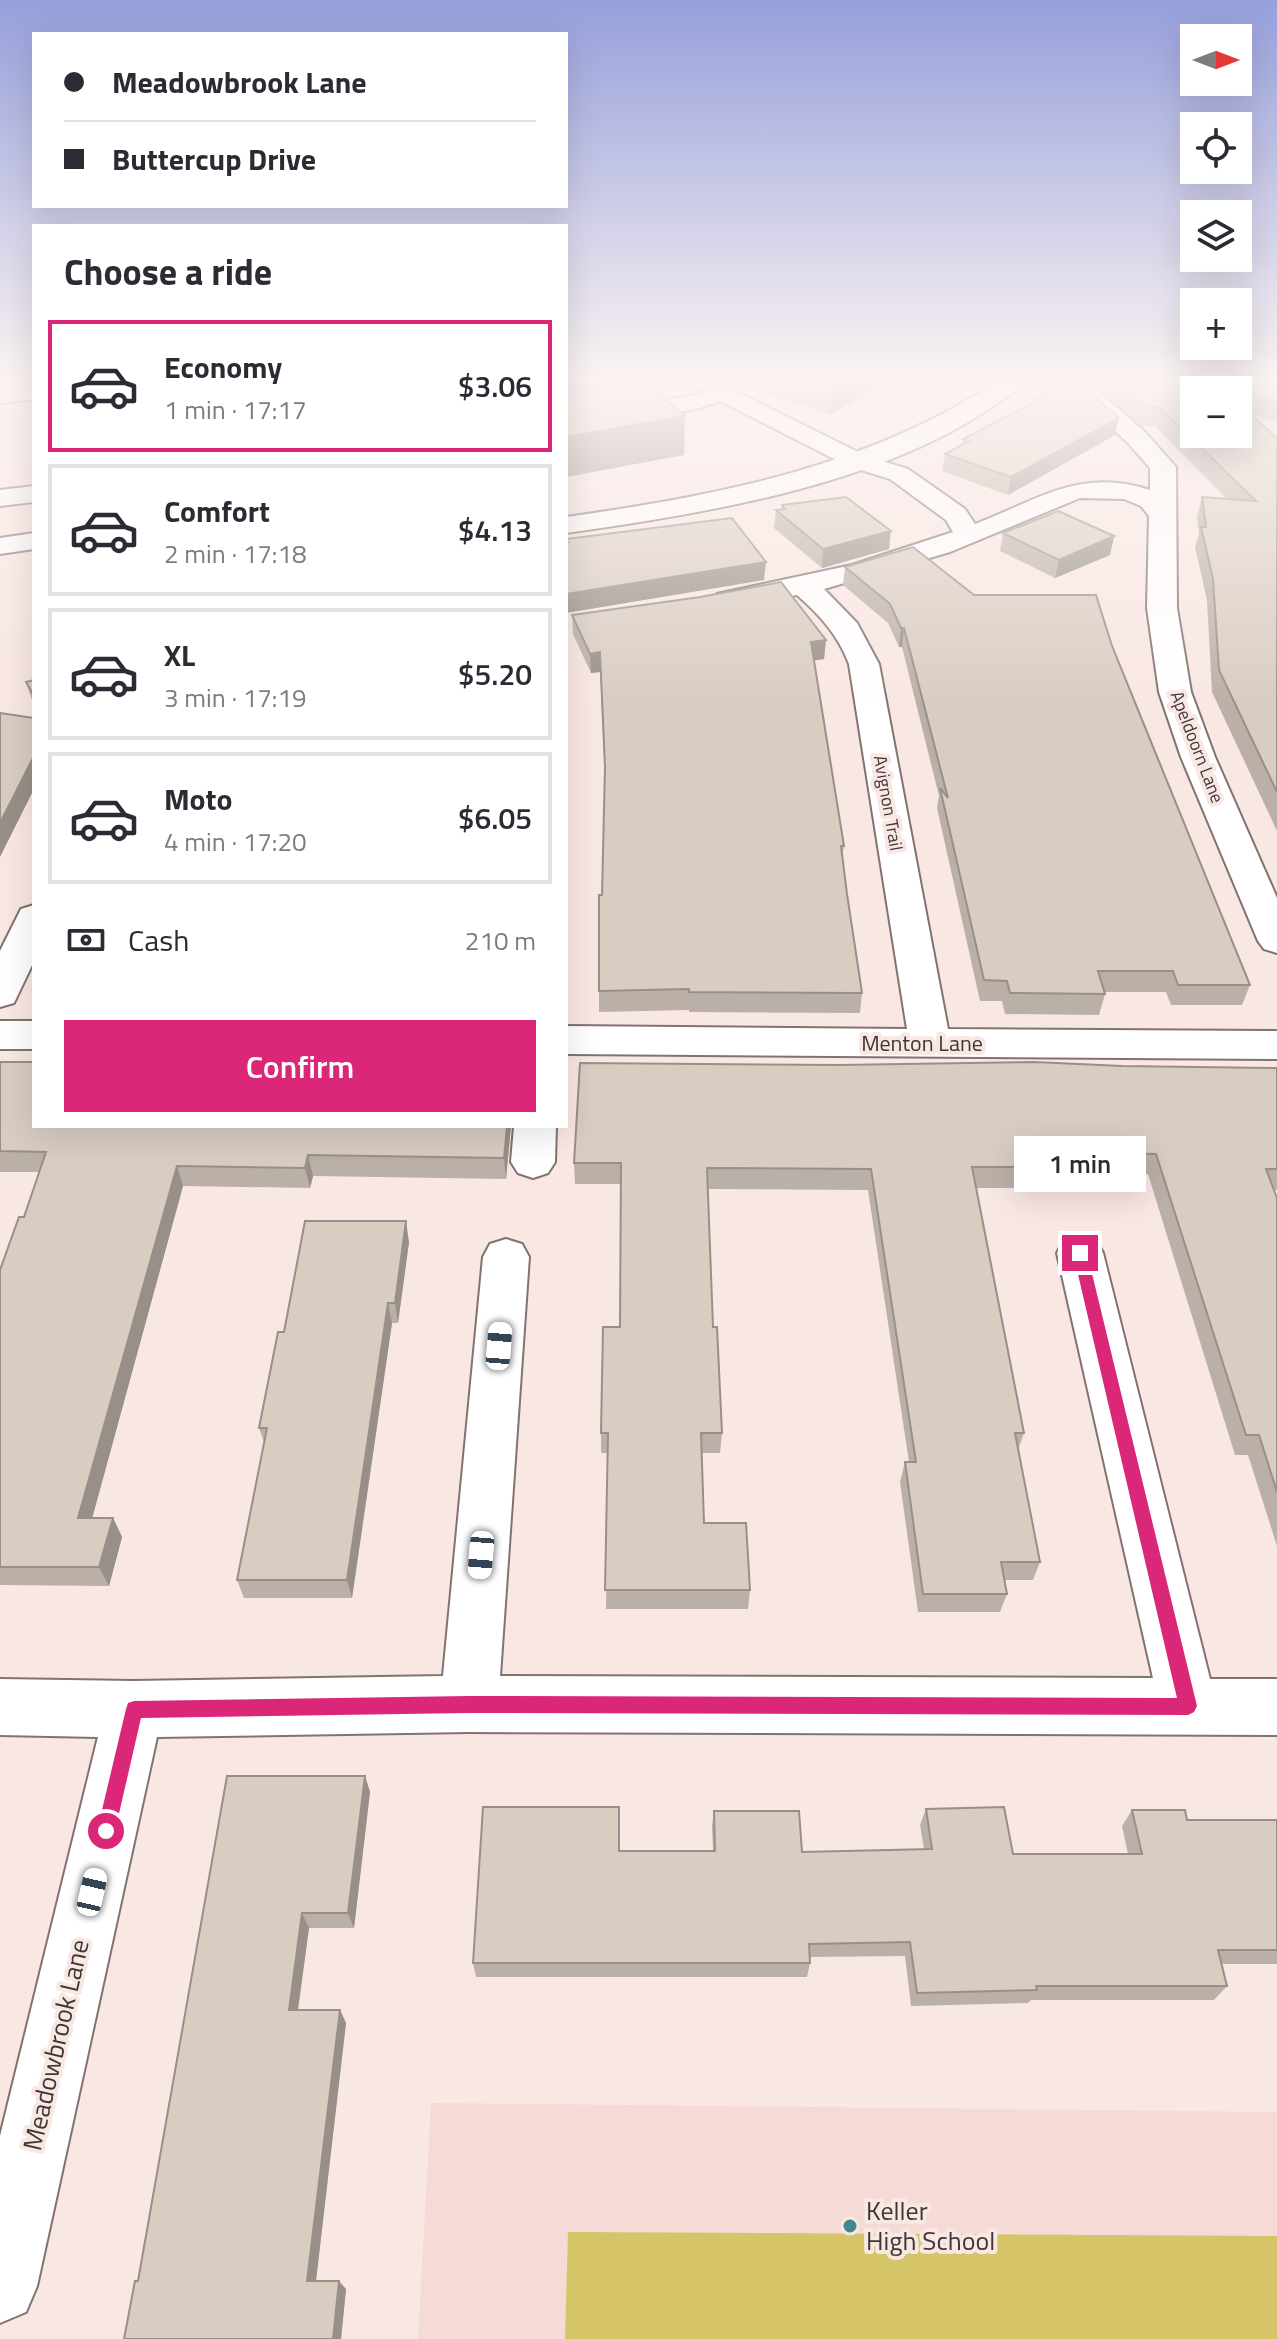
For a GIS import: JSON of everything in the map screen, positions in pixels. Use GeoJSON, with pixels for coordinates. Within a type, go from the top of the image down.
{"type":"FeatureCollection","features":[{"type":"Feature","properties":{"kind":"street"},"geometry":{"type":"LineString","coordinates":[[568,505],[682,486]]}},
{"type":"Feature","properties":{"kind":"street"},"geometry":{"type":"LineString","coordinates":[[568,525],[677,510],[774,486]]}},
{"type":"Feature","properties":{"kind":"street"},"geometry":{"type":"LineString","coordinates":[[878,486],[932,524],[968,534]]}},
{"type":"Feature","properties":{"kind":"street"},"geometry":{"type":"LineString","coordinates":[[1063,496],[1078,486]]}},
{"type":"Feature","properties":{"kind":"street","name":"Apeldoorn Lane"},"geometry":{"type":"LineString","coordinates":[[1163,486],[1162,608],[1175,692],[1198,757],[1277,941]]}},
{"type":"Feature","properties":{"kind":"street"},"geometry":{"type":"LineString","coordinates":[[698,605],[803,585],[896,560],[1088,489],[1123,491],[1152,502],[1163,517]]}},
{"type":"Feature","properties":{"kind":"street"},"geometry":{"type":"LineString","coordinates":[[0,498],[32,494]]}},
{"type":"Feature","properties":{"kind":"street"},"geometry":{"type":"LineString","coordinates":[[0,546],[32,541]]}},
{"type":"Feature","properties":{"kind":"street"},"geometry":{"type":"LineString","coordinates":[[0,565],[32,561]]}},
{"type":"Feature","properties":{"kind":"street","name":"Avignon Trail"},"geometry":{"type":"LineString","coordinates":[[803,585],[843,623],[853,636],[864,664],[930,1043]]}},
{"type":"Feature","properties":{"kind":"street"},"geometry":{"type":"LineString","coordinates":[[0,994],[32,922]]}},
{"type":"Feature","properties":{"kind":"street"},"geometry":{"type":"LineString","coordinates":[[0,1035],[32,1035]]}},
{"type":"Feature","properties":{"kind":"street","name":"Menton Lane"},"geometry":{"type":"LineString","coordinates":[[568,1040],[1277,1045]]}},
{"type":"Feature","properties":{"kind":"street"},"geometry":{"type":"LineString","coordinates":[[1080,1253],[1188,1706]]}},
{"type":"Feature","properties":{"kind":"street"},"geometry":{"type":"LineString","coordinates":[[469,1704],[506,1257]]}},
{"type":"Feature","properties":{"kind":"street"},"geometry":{"type":"LineString","coordinates":[[0,1707],[134,1709],[469,1704],[1277,1707]]}},
{"type":"Feature","properties":{"kind":"street","name":"Meadowbrook Lane"},"geometry":{"type":"LineString","coordinates":[[0,2286],[134,1709]]}},
{"type":"Feature","properties":{"kind":"shaded area","name":"Keller High School"},"geometry":{"type":"Polygon","coordinates":[[[431,2103],[1277,2112],[1277,2339],[418,2339],[431,2103]]]}},
{"type":"Feature","properties":{"kind":"shaded area"},"geometry":{"type":"Polygon","coordinates":[[[568,2232],[1277,2236],[1277,2339],[565,2339],[568,2232]]]}},
{"type":"Feature","properties":{"kind":"building"},"geometry":{"type":"Polygon","coordinates":[[[1241,486],[1277,486],[1277,792],[1219,670],[1213,579],[1201,527],[1206,527],[1202,497],[1256,501],[1241,486]]]}},
{"type":"Feature","properties":{"kind":"building"},"geometry":{"type":"Polygon","coordinates":[[[846,497],[891,531],[823,549],[776,510],[785,509],[782,505],[846,497]]]}},
{"type":"Feature","properties":{"kind":"building"},"geometry":{"type":"Polygon","coordinates":[[[1058,511],[1114,536],[1059,560],[1003,533],[1058,511]]]}},
{"type":"Feature","properties":{"kind":"building"},"geometry":{"type":"Polygon","coordinates":[[[732,518],[766,562],[568,594],[568,539],[732,518]]]}},
{"type":"Feature","properties":{"kind":"building"},"geometry":{"type":"Polygon","coordinates":[[[913,547],[974,595],[1096,595],[1112,646],[1250,985],[1178,985],[1173,971],[1098,971],[1105,994],[1010,993],[1007,981],[984,980],[940,788],[948,798],[904,628],[901,628],[890,604],[845,567],[913,547]]]}},
{"type":"Feature","properties":{"kind":"building"},"geometry":{"type":"Polygon","coordinates":[[[781,582],[826,640],[811,642],[844,846],[841,846],[862,993],[689,992],[689,989],[599,991],[599,895],[602,895],[605,767],[600,652],[590,654],[572,615],[781,582]]]}},
{"type":"Feature","properties":{"kind":"building"},"geometry":{"type":"Polygon","coordinates":[[[0,713],[32,718],[32,760],[0,823],[0,713]]]}},
{"type":"Feature","properties":{"kind":"building"},"geometry":{"type":"Polygon","coordinates":[[[0,1062],[32,1062],[32,1128],[507,1128],[504,1158],[308,1155],[305,1168],[177,1166],[78,1518],[113,1518],[99,1567],[0,1567],[0,1270],[19,1217],[24,1217],[46,1152],[0,1151],[0,1062]]]}},
{"type":"Feature","properties":{"kind":"building"},"geometry":{"type":"Polygon","coordinates":[[[1034,1062],[1277,1068],[1277,1169],[1266,1169],[1277,1198],[1277,1492],[1259,1435],[1246,1435],[1156,1154],[1058,1152],[1062,1167],[972,1167],[1024,1433],[1015,1433],[1040,1562],[1001,1562],[1007,1594],[923,1594],[905,1462],[916,1462],[871,1169],[707,1168],[713,1327],[717,1327],[722,1433],[701,1433],[704,1523],[746,1523],[750,1590],[605,1590],[608,1433],[601,1433],[603,1327],[620,1327],[621,1163],[574,1163],[580,1063],[839,1065],[1034,1062]]]}},
{"type":"Feature","properties":{"kind":"building"},"geometry":{"type":"Polygon","coordinates":[[[305,1221],[406,1221],[395,1303],[388,1303],[347,1580],[237,1580],[267,1428],[259,1428],[278,1332],[284,1332],[305,1221]]]}},
{"type":"Feature","properties":{"kind":"building"},"geometry":{"type":"Polygon","coordinates":[[[227,1776],[365,1776],[348,1913],[302,1913],[289,2010],[340,2010],[307,2281],[339,2281],[333,2339],[124,2339],[135,2281],[138,2281],[227,1776]]]}},
{"type":"Feature","properties":{"kind":"building"},"geometry":{"type":"Polygon","coordinates":[[[483,1807],[619,1807],[619,1851],[715,1851],[714,1811],[799,1811],[802,1852],[932,1849],[926,1809],[1004,1807],[1013,1854],[1142,1854],[1132,1810],[1185,1810],[1187,1820],[1277,1820],[1277,1950],[1218,1950],[1227,1986],[1036,1986],[1037,1990],[917,1993],[910,1942],[809,1944],[810,1963],[473,1963],[483,1807]]]}},
{"type":"Feature","properties":{"kind":"place","name":"Keller High School"},"geometry":{"type":"Point","coordinates":[850,2226]}},
{"type":"Feature","properties":{"kind":"route"},"geometry":{"type":"LineString","coordinates":[[106,1831],[134,1709],[469,1704],[1188,1706],[1080,1253]]}}]}
